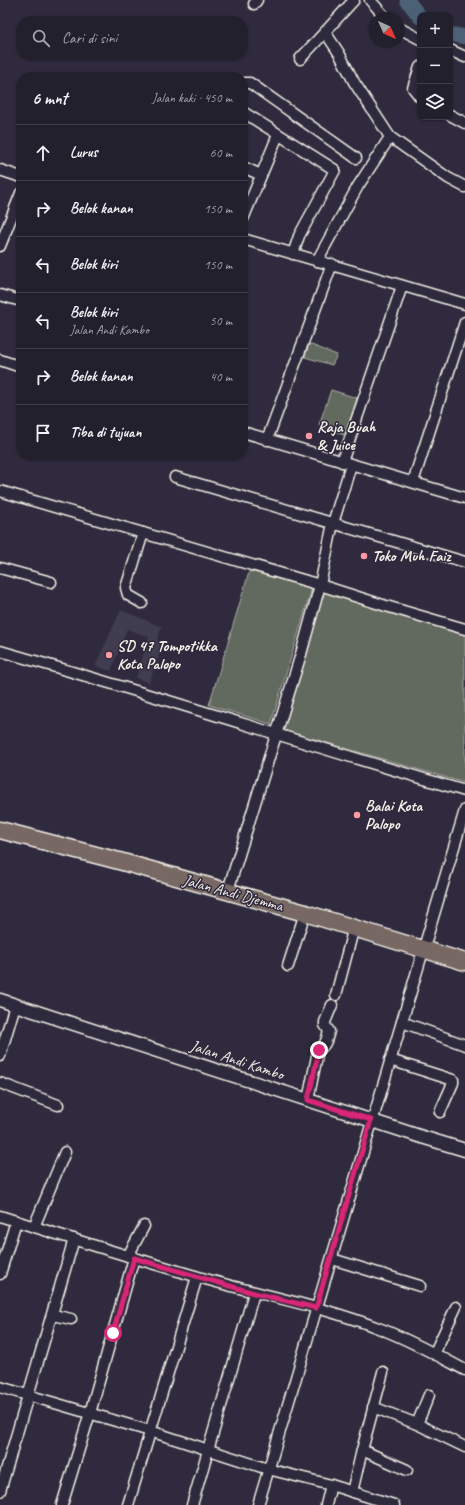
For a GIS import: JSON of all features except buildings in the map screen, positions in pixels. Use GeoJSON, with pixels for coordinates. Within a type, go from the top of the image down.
{"type":"FeatureCollection","features":[{"type":"Feature","properties":{"kind":"highway","name":"Jalan Andi Djemma"},"geometry":{"type":"LineString","coordinates":[[0,822],[122,853],[209,879],[230,888],[305,913],[354,927],[425,945],[465,953]]}},
{"type":"Feature","properties":{"kind":"highway","name":"Jalan Andi Djemma"},"geometry":{"type":"LineString","coordinates":[[0,830],[230,888],[425,945],[465,962]]}},
{"type":"Feature","properties":{"kind":"street"},"geometry":{"type":"LineString","coordinates":[[300,59],[354,0]]}},
{"type":"Feature","properties":{"kind":"street"},"geometry":{"type":"LineString","coordinates":[[370,0],[381,12]]}},
{"type":"Feature","properties":{"kind":"street"},"geometry":{"type":"LineString","coordinates":[[405,31],[417,37]]}},
{"type":"Feature","properties":{"kind":"street"},"geometry":{"type":"LineString","coordinates":[[325,32],[340,53],[354,82],[390,138],[448,178],[465,187]]}},
{"type":"Feature","properties":{"kind":"street"},"geometry":{"type":"LineString","coordinates":[[453,51],[465,57]]}},
{"type":"Feature","properties":{"kind":"street"},"geometry":{"type":"LineString","coordinates":[[417,76],[413,88],[417,93]]}},
{"type":"Feature","properties":{"kind":"street"},"geometry":{"type":"LineString","coordinates":[[248,83],[356,158]]}},
{"type":"Feature","properties":{"kind":"street"},"geometry":{"type":"LineString","coordinates":[[248,115],[335,170],[299,236],[293,254]]}},
{"type":"Feature","properties":{"kind":"street"},"geometry":{"type":"LineString","coordinates":[[453,117],[465,123]]}},
{"type":"Feature","properties":{"kind":"street"},"geometry":{"type":"LineString","coordinates":[[248,207],[278,135]]}},
{"type":"Feature","properties":{"kind":"street"},"geometry":{"type":"LineString","coordinates":[[317,261],[358,186],[390,138]]}},
{"type":"Feature","properties":{"kind":"street"},"geometry":{"type":"LineString","coordinates":[[0,170],[16,175]]}},
{"type":"Feature","properties":{"kind":"street"},"geometry":{"type":"LineString","coordinates":[[248,170],[261,176]]}},
{"type":"Feature","properties":{"kind":"street"},"geometry":{"type":"LineString","coordinates":[[0,246],[16,206]]}},
{"type":"Feature","properties":{"kind":"street"},"geometry":{"type":"LineString","coordinates":[[248,240],[465,304]]}},
{"type":"Feature","properties":{"kind":"street"},"geometry":{"type":"LineString","coordinates":[[267,440],[332,264]]}},
{"type":"Feature","properties":{"kind":"street"},"geometry":{"type":"LineString","coordinates":[[230,888],[301,654],[320,585],[347,463],[402,286]]}},
{"type":"Feature","properties":{"kind":"street"},"geometry":{"type":"LineString","coordinates":[[0,294],[16,300]]}},
{"type":"Feature","properties":{"kind":"street"},"geometry":{"type":"LineString","coordinates":[[412,482],[465,322]]}},
{"type":"Feature","properties":{"kind":"street"},"geometry":{"type":"LineString","coordinates":[[0,360],[16,365]]}},
{"type":"Feature","properties":{"kind":"street"},"geometry":{"type":"LineString","coordinates":[[248,434],[465,498]]}},
{"type":"Feature","properties":{"kind":"street"},"geometry":{"type":"LineString","coordinates":[[175,477],[465,562]]}},
{"type":"Feature","properties":{"kind":"street"},"geometry":{"type":"LineString","coordinates":[[0,491],[465,629]]}},
{"type":"Feature","properties":{"kind":"street"},"geometry":{"type":"LineString","coordinates":[[142,603],[128,595],[126,588],[143,533]]}},
{"type":"Feature","properties":{"kind":"street"},"geometry":{"type":"LineString","coordinates":[[0,568],[51,582]]}},
{"type":"Feature","properties":{"kind":"street"},"geometry":{"type":"LineString","coordinates":[[0,651],[92,676],[276,734],[465,791]]}},
{"type":"Feature","properties":{"kind":"street"},"geometry":{"type":"LineString","coordinates":[[258,1505],[332,1258],[371,1120],[402,1022],[465,810]]}},
{"type":"Feature","properties":{"kind":"street"},"geometry":{"type":"LineString","coordinates":[[288,966],[305,913]]}},
{"type":"Feature","properties":{"kind":"street"},"geometry":{"type":"LineString","coordinates":[[308,1100],[318,1051],[326,1043],[329,1031],[325,1026],[325,1022],[334,1000],[354,927]]}},
{"type":"Feature","properties":{"kind":"street","name":"Jalan Andi Kambo"},"geometry":{"type":"LineString","coordinates":[[0,1000],[465,1150]]}},
{"type":"Feature","properties":{"kind":"street"},"geometry":{"type":"LineString","coordinates":[[0,1056],[15,1005]]}},
{"type":"Feature","properties":{"kind":"street"},"geometry":{"type":"LineString","coordinates":[[402,1022],[465,1045]]}},
{"type":"Feature","properties":{"kind":"street"},"geometry":{"type":"LineString","coordinates":[[390,1060],[453,1080],[440,1112]]}},
{"type":"Feature","properties":{"kind":"street"},"geometry":{"type":"LineString","coordinates":[[0,1082],[58,1106]]}},
{"type":"Feature","properties":{"kind":"street"},"geometry":{"type":"LineString","coordinates":[[34,1227],[65,1152]]}},
{"type":"Feature","properties":{"kind":"street"},"geometry":{"type":"LineString","coordinates":[[0,1216],[197,1277],[316,1308],[380,1328],[465,1370]]}},
{"type":"Feature","properties":{"kind":"street"},"geometry":{"type":"LineString","coordinates":[[0,1274],[16,1221]]}},
{"type":"Feature","properties":{"kind":"street"},"geometry":{"type":"LineString","coordinates":[[62,1505],[90,1413],[131,1256],[144,1226]]}},
{"type":"Feature","properties":{"kind":"street"},"geometry":{"type":"LineString","coordinates":[[0,1491],[53,1315],[74,1239]]}},
{"type":"Feature","properties":{"kind":"street"},"geometry":{"type":"LineString","coordinates":[[332,1258],[420,1286]]}},
{"type":"Feature","properties":{"kind":"street"},"geometry":{"type":"LineString","coordinates":[[128,1505],[197,1277]]}},
{"type":"Feature","properties":{"kind":"street"},"geometry":{"type":"LineString","coordinates":[[192,1505],[254,1293]]}},
{"type":"Feature","properties":{"kind":"street"},"geometry":{"type":"LineString","coordinates":[[434,1354],[456,1307]]}},
{"type":"Feature","properties":{"kind":"street"},"geometry":{"type":"LineString","coordinates":[[53,1315],[71,1319]]}},
{"type":"Feature","properties":{"kind":"street"},"geometry":{"type":"LineString","coordinates":[[352,1492],[383,1372]]}},
{"type":"Feature","properties":{"kind":"street"},"geometry":{"type":"LineString","coordinates":[[0,1387],[209,1449],[268,1469],[331,1485],[394,1505]]}},
{"type":"Feature","properties":{"kind":"street"},"geometry":{"type":"LineString","coordinates":[[416,1424],[429,1395]]}},
{"type":"Feature","properties":{"kind":"street"},"geometry":{"type":"LineString","coordinates":[[373,1407],[416,1424],[465,1447]]}},
{"type":"Feature","properties":{"kind":"street"},"geometry":{"type":"LineString","coordinates":[[362,1450],[407,1470]]}},
{"type":"Feature","properties":{"kind":"street"},"geometry":{"type":"LineString","coordinates":[[326,1505],[331,1485]]}},
{"type":"Feature","properties":{"kind":"shaded area"},"geometry":{"type":"Polygon","coordinates":[[[309,344],[337,355],[332,365],[305,357],[309,344]]]}},
{"type":"Feature","properties":{"kind":"shaded area"},"geometry":{"type":"Polygon","coordinates":[[[331,390],[357,398],[346,436],[319,425],[331,390]]]}},
{"type":"Feature","properties":{"kind":"shaded area"},"geometry":{"type":"Polygon","coordinates":[[[250,569],[312,588],[271,724],[209,705],[250,569]]]}},
{"type":"Feature","properties":{"kind":"shaded area"},"geometry":{"type":"Polygon","coordinates":[[[324,592],[465,634],[465,783],[283,730],[324,592]]]}},
{"type":"Feature","properties":{"kind":"shaded area","name":"SD 47 Tompotikka Kota Palopo"},"geometry":{"type":"Polygon","coordinates":[[[121,610],[162,627],[157,640],[163,644],[149,683],[136,678],[149,637],[127,629],[111,671],[95,666],[121,610]]]}},
{"type":"Feature","properties":{"kind":"waterway"},"geometry":{"type":"LineString","coordinates":[[407,0],[417,13]]}},
{"type":"Feature","properties":{"kind":"waterway"},"geometry":{"type":"LineString","coordinates":[[453,35],[465,37]]}},
{"type":"Feature","properties":{"kind":"place","name":"Raja Buah & Juice"},"geometry":{"type":"Point","coordinates":[309,436]}},
{"type":"Feature","properties":{"kind":"place","name":"Toko Muh Faiz"},"geometry":{"type":"Point","coordinates":[364,556]}},
{"type":"Feature","properties":{"kind":"place","name":"SD 47 Tompotikka Kota Palopo"},"geometry":{"type":"Point","coordinates":[109,655]}},
{"type":"Feature","properties":{"kind":"place","name":"Balai Kota Palopo"},"geometry":{"type":"Point","coordinates":[357,815]}},
{"type":"Feature","properties":{"kind":"route"},"geometry":{"type":"LineString","coordinates":[[113,1333],[134,1258],[254,1293],[316,1308],[332,1258],[371,1120],[308,1100],[319,1050]]}}]}
